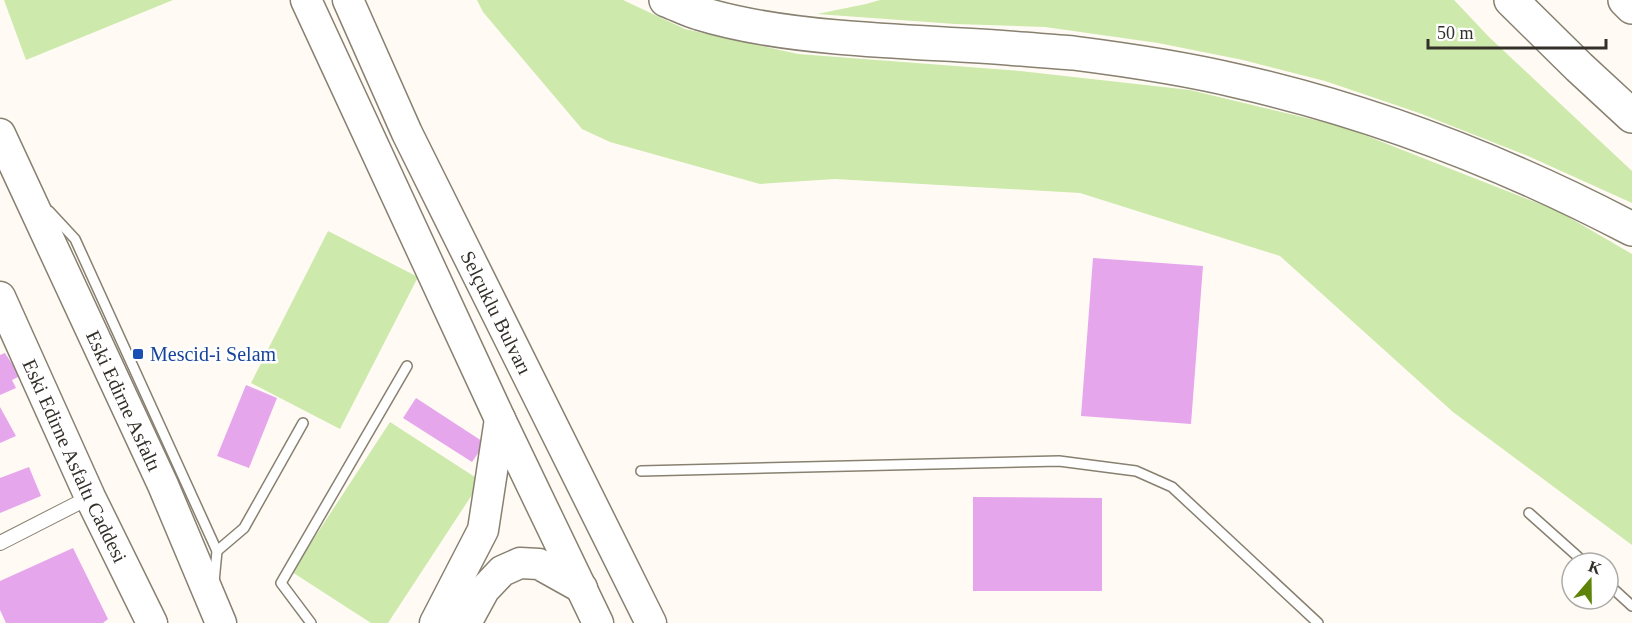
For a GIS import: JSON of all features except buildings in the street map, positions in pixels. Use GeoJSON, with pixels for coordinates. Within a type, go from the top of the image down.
{"type":"FeatureCollection","features":[{"type":"Feature","properties":{"kind":"highway"},"geometry":{"type":"LineString","coordinates":[[666,0],[698,13],[748,26],[886,41],[1071,53],[1164,66],[1238,81],[1338,108],[1415,134],[1565,195],[1632,229]]}},
{"type":"Feature","properties":{"kind":"highway"},"geometry":{"type":"LineString","coordinates":[[1511,0],[1632,116]]}},
{"type":"Feature","properties":{"kind":"highway"},"geometry":{"type":"LineString","coordinates":[[1625,0],[1632,7]]}},
{"type":"Feature","properties":{"kind":"main road","name":"Selçuklu Bulvarı"},"geometry":{"type":"LineString","coordinates":[[306,0],[500,419],[598,623]]}},
{"type":"Feature","properties":{"kind":"main road","name":"Selçuklu Bulvarı"},"geometry":{"type":"LineString","coordinates":[[348,0],[407,133],[651,623]]}},
{"type":"Feature","properties":{"kind":"main road"},"geometry":{"type":"LineString","coordinates":[[0,134],[22,182]]}},
{"type":"Feature","properties":{"kind":"main road","name":"Eski Edirne Asfaltı"},"geometry":{"type":"LineString","coordinates":[[22,182],[148,454],[217,613]]}},
{"type":"Feature","properties":{"kind":"main road","name":"Eski Edirne Asfaltı Caddesi"},"geometry":{"type":"LineString","coordinates":[[0,297],[90,497],[152,623]]}},
{"type":"Feature","properties":{"kind":"main road"},"geometry":{"type":"LineString","coordinates":[[435,623],[483,530],[500,419]]}},
{"type":"Feature","properties":{"kind":"main road"},"geometry":{"type":"LineString","coordinates":[[466,623],[484,590],[501,571],[520,563],[539,564],[582,588]]}},
{"type":"Feature","properties":{"kind":"street"},"geometry":{"type":"LineString","coordinates":[[0,543],[90,497]]}},
{"type":"Feature","properties":{"kind":"lane"},"geometry":{"type":"LineString","coordinates":[[22,182],[75,239],[217,550],[217,613]]}},
{"type":"Feature","properties":{"kind":"lane"},"geometry":{"type":"LineString","coordinates":[[311,623],[281,583],[407,366]]}},
{"type":"Feature","properties":{"kind":"lane"},"geometry":{"type":"LineString","coordinates":[[217,550],[244,528],[303,423]]}},
{"type":"Feature","properties":{"kind":"lane"},"geometry":{"type":"LineString","coordinates":[[641,471],[1059,461],[1136,471],[1172,487],[1318,623]]}},
{"type":"Feature","properties":{"kind":"lane"},"geometry":{"type":"LineString","coordinates":[[1529,513],[1572,551]]}},
{"type":"Feature","properties":{"kind":"lane"},"geometry":{"type":"LineString","coordinates":[[1620,595],[1632,606]]}},
{"type":"Feature","properties":{"kind":"green space"},"geometry":{"type":"Polygon","coordinates":[[[4,0],[173,0],[26,60],[4,0]]]}},
{"type":"Feature","properties":{"kind":"green space"},"geometry":{"type":"Polygon","coordinates":[[[477,0],[623,0],[685,29],[798,54],[1020,71],[1190,90],[1344,127],[1558,211],[1632,254],[1632,545],[1453,412],[1280,256],[1080,193],[835,179],[760,184],[610,142],[582,129],[483,12],[477,0]]]}},
{"type":"Feature","properties":{"kind":"green space"},"geometry":{"type":"Polygon","coordinates":[[[880,0],[1454,0],[1489,37],[1632,171],[1632,203],[1528,156],[1419,113],[1325,81],[1243,60],[1158,43],[1045,27],[955,24],[817,14],[880,0]]]}},
{"type":"Feature","properties":{"kind":"green space"},"geometry":{"type":"Polygon","coordinates":[[[328,231],[418,277],[340,429],[251,383],[328,231]]]}},
{"type":"Feature","properties":{"kind":"green space"},"geometry":{"type":"Polygon","coordinates":[[[390,422],[481,481],[388,623],[371,623],[292,572],[390,422]]]}},
{"type":"Feature","properties":{"kind":"place","name":"Mescid-i Selam"},"geometry":{"type":"Point","coordinates":[138,354]}}]}
